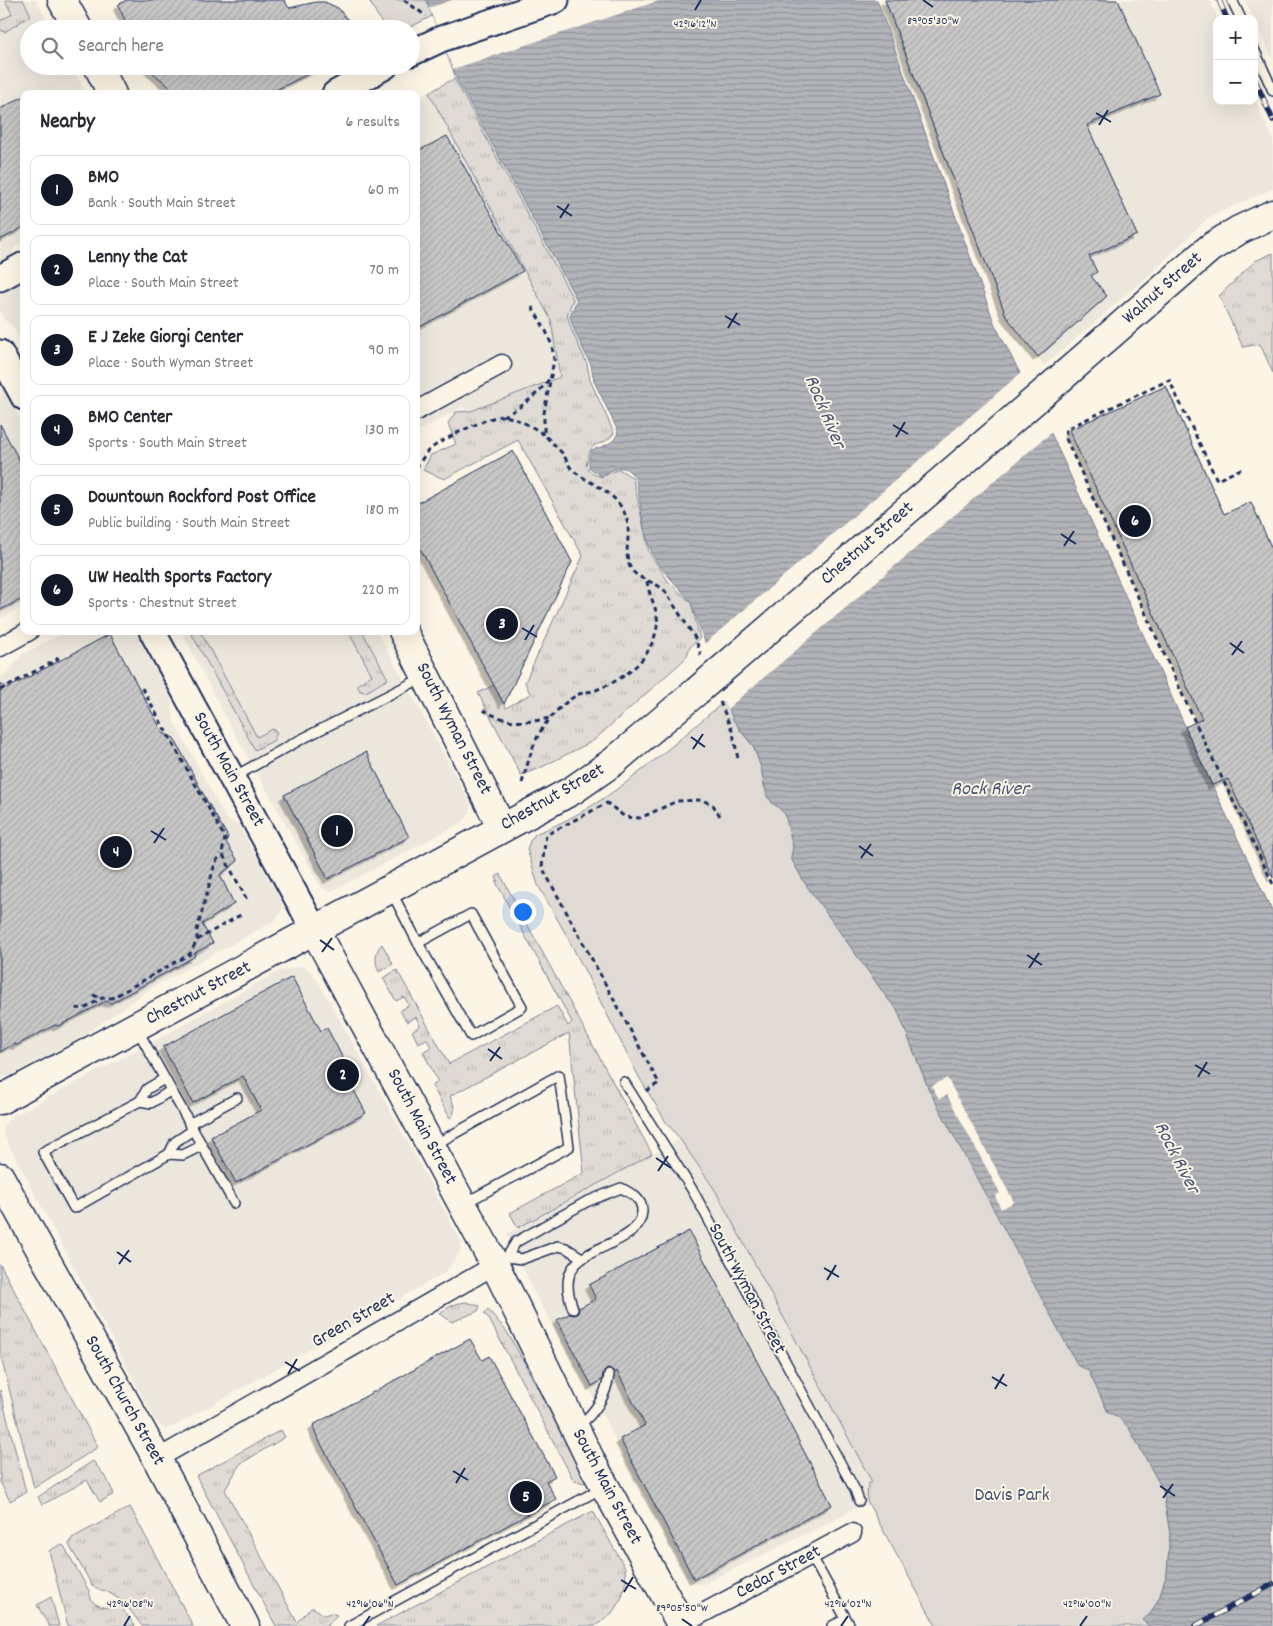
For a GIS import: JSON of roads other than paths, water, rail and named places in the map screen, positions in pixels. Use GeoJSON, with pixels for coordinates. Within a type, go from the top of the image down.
{"type":"FeatureCollection","features":[{"type":"Feature","properties":{"kind":"main road"},"geometry":{"type":"LineString","coordinates":[[62,0],[73,20]]}},
{"type":"Feature","properties":{"kind":"main road","name":"Walnut Street"},"geometry":{"type":"LineString","coordinates":[[1062,377],[1210,248],[1239,230],[1273,214]]}},
{"type":"Feature","properties":{"kind":"main road","name":"Chestnut Street"},"geometry":{"type":"LineString","coordinates":[[0,1100],[573,790],[708,695],[1062,377]]}},
{"type":"Feature","properties":{"kind":"main road","name":"South Wyman Street"},"geometry":{"type":"LineString","coordinates":[[404,635],[502,828]]}},
{"type":"Feature","properties":{"kind":"main road","name":"South Main Street"},"geometry":{"type":"LineString","coordinates":[[315,930],[462,1204],[501,1261],[575,1429],[681,1626]]}},
{"type":"Feature","properties":{"kind":"main road","name":"South Church Street"},"geometry":{"type":"LineString","coordinates":[[0,1177],[157,1459],[246,1626]]}},
{"type":"Feature","properties":{"kind":"street"},"geometry":{"type":"LineString","coordinates":[[420,49],[441,39],[556,0]]}},
{"type":"Feature","properties":{"kind":"street"},"geometry":{"type":"LineString","coordinates":[[342,90],[370,75]]}},
{"type":"Feature","properties":{"kind":"street"},"geometry":{"type":"LineString","coordinates":[[0,278],[20,267]]}},
{"type":"Feature","properties":{"kind":"street"},"geometry":{"type":"LineString","coordinates":[[0,353],[20,390]]}},
{"type":"Feature","properties":{"kind":"street"},"geometry":{"type":"LineString","coordinates":[[420,409],[502,364]]}},
{"type":"Feature","properties":{"kind":"street"},"geometry":{"type":"LineString","coordinates":[[0,647],[22,635]]}},
{"type":"Feature","properties":{"kind":"street","name":"South Main Street"},"geometry":{"type":"LineString","coordinates":[[154,635],[315,930]]}},
{"type":"Feature","properties":{"kind":"street","name":"Green Street"},"geometry":{"type":"LineString","coordinates":[[157,1459],[501,1261]]}},
{"type":"Feature","properties":{"kind":"street","name":"Cedar Street"},"geometry":{"type":"LineString","coordinates":[[681,1626],[852,1534]]}},
{"type":"Feature","properties":{"kind":"lane"},"geometry":{"type":"LineString","coordinates":[[1232,0],[1239,15]]}},
{"type":"Feature","properties":{"kind":"lane"},"geometry":{"type":"LineString","coordinates":[[1258,58],[1273,91]]}},
{"type":"Feature","properties":{"kind":"lane"},"geometry":{"type":"LineString","coordinates":[[232,778],[298,741],[426,676]]}},
{"type":"Feature","properties":{"kind":"lane"},"geometry":{"type":"LineString","coordinates":[[390,888],[418,943],[471,1036],[522,1007],[471,914],[418,943]]}},
{"type":"Feature","properties":{"kind":"lane"},"geometry":{"type":"LineString","coordinates":[[137,1027],[170,1091],[234,1203]]}},
{"type":"Feature","properties":{"kind":"lane"},"geometry":{"type":"LineString","coordinates":[[431,1146],[559,1075],[569,1147],[462,1204]]}},
{"type":"Feature","properties":{"kind":"lane"},"geometry":{"type":"LineString","coordinates":[[164,1079],[147,1089],[140,1101],[43,1152],[74,1208],[169,1154],[183,1155],[201,1146]]}},
{"type":"Feature","properties":{"kind":"lane","name":"South Wyman Street"},"geometry":{"type":"LineString","coordinates":[[624,1082],[693,1191],[855,1490],[859,1501]]}},
{"type":"Feature","properties":{"kind":"lane"},"geometry":{"type":"LineString","coordinates":[[140,1101],[150,1103],[170,1091]]}},
{"type":"Feature","properties":{"kind":"lane"},"geometry":{"type":"LineString","coordinates":[[169,1154],[175,1142],[191,1127],[237,1098]]}},
{"type":"Feature","properties":{"kind":"lane"},"geometry":{"type":"LineString","coordinates":[[501,1261],[516,1242],[586,1202],[621,1188],[634,1195],[643,1207],[642,1221],[633,1230],[582,1258],[571,1271],[568,1284],[569,1297],[573,1309]]}},
{"type":"Feature","properties":{"kind":"lane"},"geometry":{"type":"LineString","coordinates":[[501,1261],[522,1259],[558,1246],[566,1248],[582,1258]]}},
{"type":"Feature","properties":{"kind":"lane"},"geometry":{"type":"LineString","coordinates":[[575,1429],[587,1419],[597,1406],[608,1387],[609,1375]]}},
{"type":"Feature","properties":{"kind":"lane"},"geometry":{"type":"LineString","coordinates":[[349,1626],[604,1486]]}},
{"type":"Feature","properties":{"kind":"lane"},"geometry":{"type":"LineString","coordinates":[[811,1555],[848,1622],[832,1626]]}},
{"type":"Feature","properties":{"kind":"water","name":"Rock River"},"geometry":{"type":"Polygon","coordinates":[[[426,0],[877,0],[995,325],[1049,429],[1212,785],[1273,913],[1273,1626],[1149,1626],[1143,1620],[1151,1613],[1160,1596],[1167,1573],[1170,1534],[1163,1490],[1129,1428],[1118,1417],[1108,1412],[1088,1370],[1078,1366],[929,1090],[897,1009],[804,882],[791,858],[793,847],[785,814],[767,797],[761,767],[753,746],[733,720],[691,603],[661,568],[649,546],[636,479],[623,468],[615,469],[601,476],[589,467],[592,450],[612,442],[618,431],[594,381],[591,365],[575,332],[570,316],[577,300],[456,78],[426,0]]]}},
{"type":"Feature","properties":{"kind":"railway"},"geometry":{"type":"LineString","coordinates":[[1219,0],[1225,15]]}},
{"type":"Feature","properties":{"kind":"railway"},"geometry":{"type":"LineString","coordinates":[[1258,87],[1273,120]]}},
{"type":"Feature","properties":{"kind":"railway"},"geometry":{"type":"LineString","coordinates":[[1195,1626],[1273,1584]]}},
{"type":"Feature","properties":{"kind":"place","name":"UW Health Sports Factory"},"geometry":{"type":"Point","coordinates":[1135,521]}},
{"type":"Feature","properties":{"kind":"place","name":"E J Zeke Giorgi Center"},"geometry":{"type":"Point","coordinates":[502,624]}},
{"type":"Feature","properties":{"kind":"place","name":"BMO"},"geometry":{"type":"Point","coordinates":[337,831]}},
{"type":"Feature","properties":{"kind":"place","name":"BMO Center"},"geometry":{"type":"Point","coordinates":[116,852]}},
{"type":"Feature","properties":{"kind":"place","name":"Lenny the Cat"},"geometry":{"type":"Point","coordinates":[343,1075]}},
{"type":"Feature","properties":{"kind":"place","name":"Downtown Rockford Post Office"},"geometry":{"type":"Point","coordinates":[526,1497]}},
{"type":"Feature","properties":{"kind":"park label","name":"Davis Park"},"geometry":{"type":"Point","coordinates":[1012,1496]}}]}
